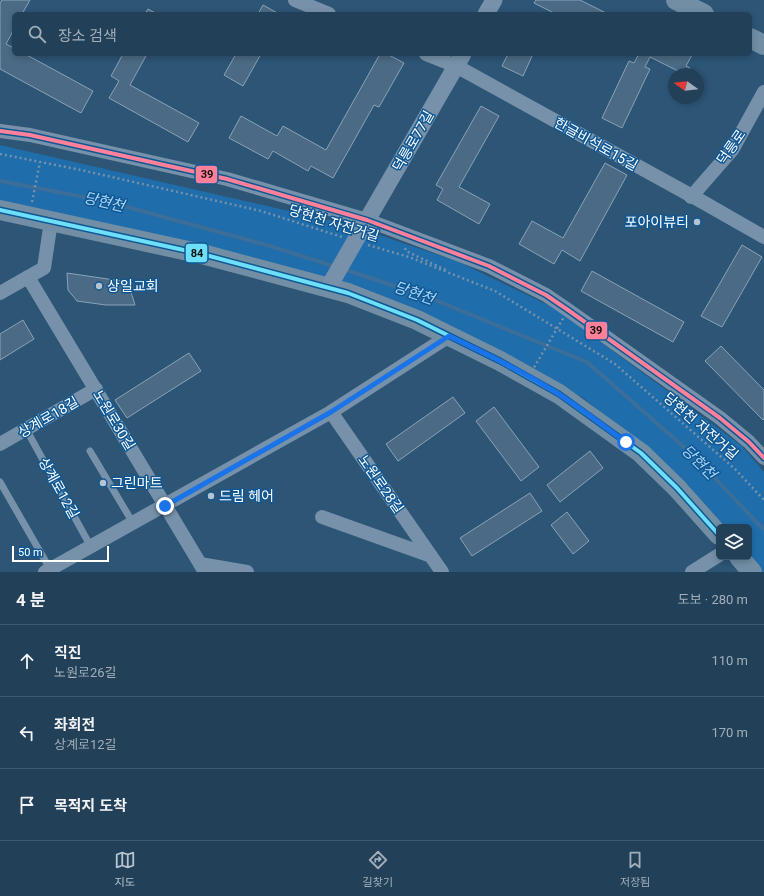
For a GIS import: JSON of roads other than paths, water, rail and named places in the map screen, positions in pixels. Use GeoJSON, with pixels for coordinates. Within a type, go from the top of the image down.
{"type":"FeatureCollection","features":[{"type":"Feature","properties":{"kind":"main road"},"geometry":{"type":"LineString","coordinates":[[676,0],[700,12]]}},
{"type":"Feature","properties":{"kind":"main road"},"geometry":{"type":"LineString","coordinates":[[752,39],[764,45]]}},
{"type":"Feature","properties":{"kind":"main road"},"geometry":{"type":"LineString","coordinates":[[0,210],[202,254],[330,285],[417,320],[500,360],[559,394],[641,453],[677,488],[716,532]]}},
{"type":"Feature","properties":{"kind":"main road"},"geometry":{"type":"LineString","coordinates":[[742,560],[752,572]]}},
{"type":"Feature","properties":{"kind":"street"},"geometry":{"type":"LineString","coordinates":[[295,0],[324,12]]}},
{"type":"Feature","properties":{"kind":"street"},"geometry":{"type":"LineString","coordinates":[[487,12],[494,0]]}},
{"type":"Feature","properties":{"kind":"street","name":"한글비석로15길"},"geometry":{"type":"LineString","coordinates":[[437,56],[460,60],[764,238]]}},
{"type":"Feature","properties":{"kind":"street","name":"덕릉로77길"},"geometry":{"type":"LineString","coordinates":[[330,285],[365,230],[460,60]]}},
{"type":"Feature","properties":{"kind":"street","name":"덕릉로"},"geometry":{"type":"LineString","coordinates":[[692,197],[732,150],[764,92]]}},
{"type":"Feature","properties":{"kind":"street"},"geometry":{"type":"LineString","coordinates":[[0,130],[30,135],[227,179],[365,230],[406,235],[489,266],[546,295],[568,310],[720,418],[749,442],[764,458]]}},
{"type":"Feature","properties":{"kind":"street"},"geometry":{"type":"LineString","coordinates":[[0,293],[44,268],[51,221]]}},
{"type":"Feature","properties":{"kind":"street","name":"노원로30길"},"geometry":{"type":"LineString","coordinates":[[28,277],[202,568],[248,572]]}},
{"type":"Feature","properties":{"kind":"street"},"geometry":{"type":"LineString","coordinates":[[48,571],[331,412],[449,336]]}},
{"type":"Feature","properties":{"kind":"street","name":"상계로18길"},"geometry":{"type":"LineString","coordinates":[[0,444],[96,389]]}},
{"type":"Feature","properties":{"kind":"street","name":"노원로28길"},"geometry":{"type":"LineString","coordinates":[[331,412],[442,572]]}},
{"type":"Feature","properties":{"kind":"street"},"geometry":{"type":"LineString","coordinates":[[322,517],[431,556]]}},
{"type":"Feature","properties":{"kind":"street"},"geometry":{"type":"LineString","coordinates":[[692,572],[716,557]]}},
{"type":"Feature","properties":{"kind":"lane","name":"상계로12길"},"geometry":{"type":"LineString","coordinates":[[26,429],[91,546]]}},
{"type":"Feature","properties":{"kind":"lane"},"geometry":{"type":"LineString","coordinates":[[90,452],[133,523]]}},
{"type":"Feature","properties":{"kind":"lane"},"geometry":{"type":"LineString","coordinates":[[0,482],[48,571]]}},
{"type":"Feature","properties":{"kind":"waterway","name":"당현천"},"geometry":{"type":"LineString","coordinates":[[0,181],[105,201],[270,246],[336,267]]}},
{"type":"Feature","properties":{"kind":"waterway","name":"당현천"},"geometry":{"type":"LineString","coordinates":[[343,269],[425,296],[587,362],[693,455],[764,530]]}},
{"type":"Feature","properties":{"kind":"place","name":"포아이뷰티"},"geometry":{"type":"Point","coordinates":[697,222]}},
{"type":"Feature","properties":{"kind":"place","name":"상일교회"},"geometry":{"type":"Point","coordinates":[99,286]}},
{"type":"Feature","properties":{"kind":"place","name":"그린마트"},"geometry":{"type":"Point","coordinates":[103,483]}},
{"type":"Feature","properties":{"kind":"place","name":"드림 헤어"},"geometry":{"type":"Point","coordinates":[211,496]}}]}
